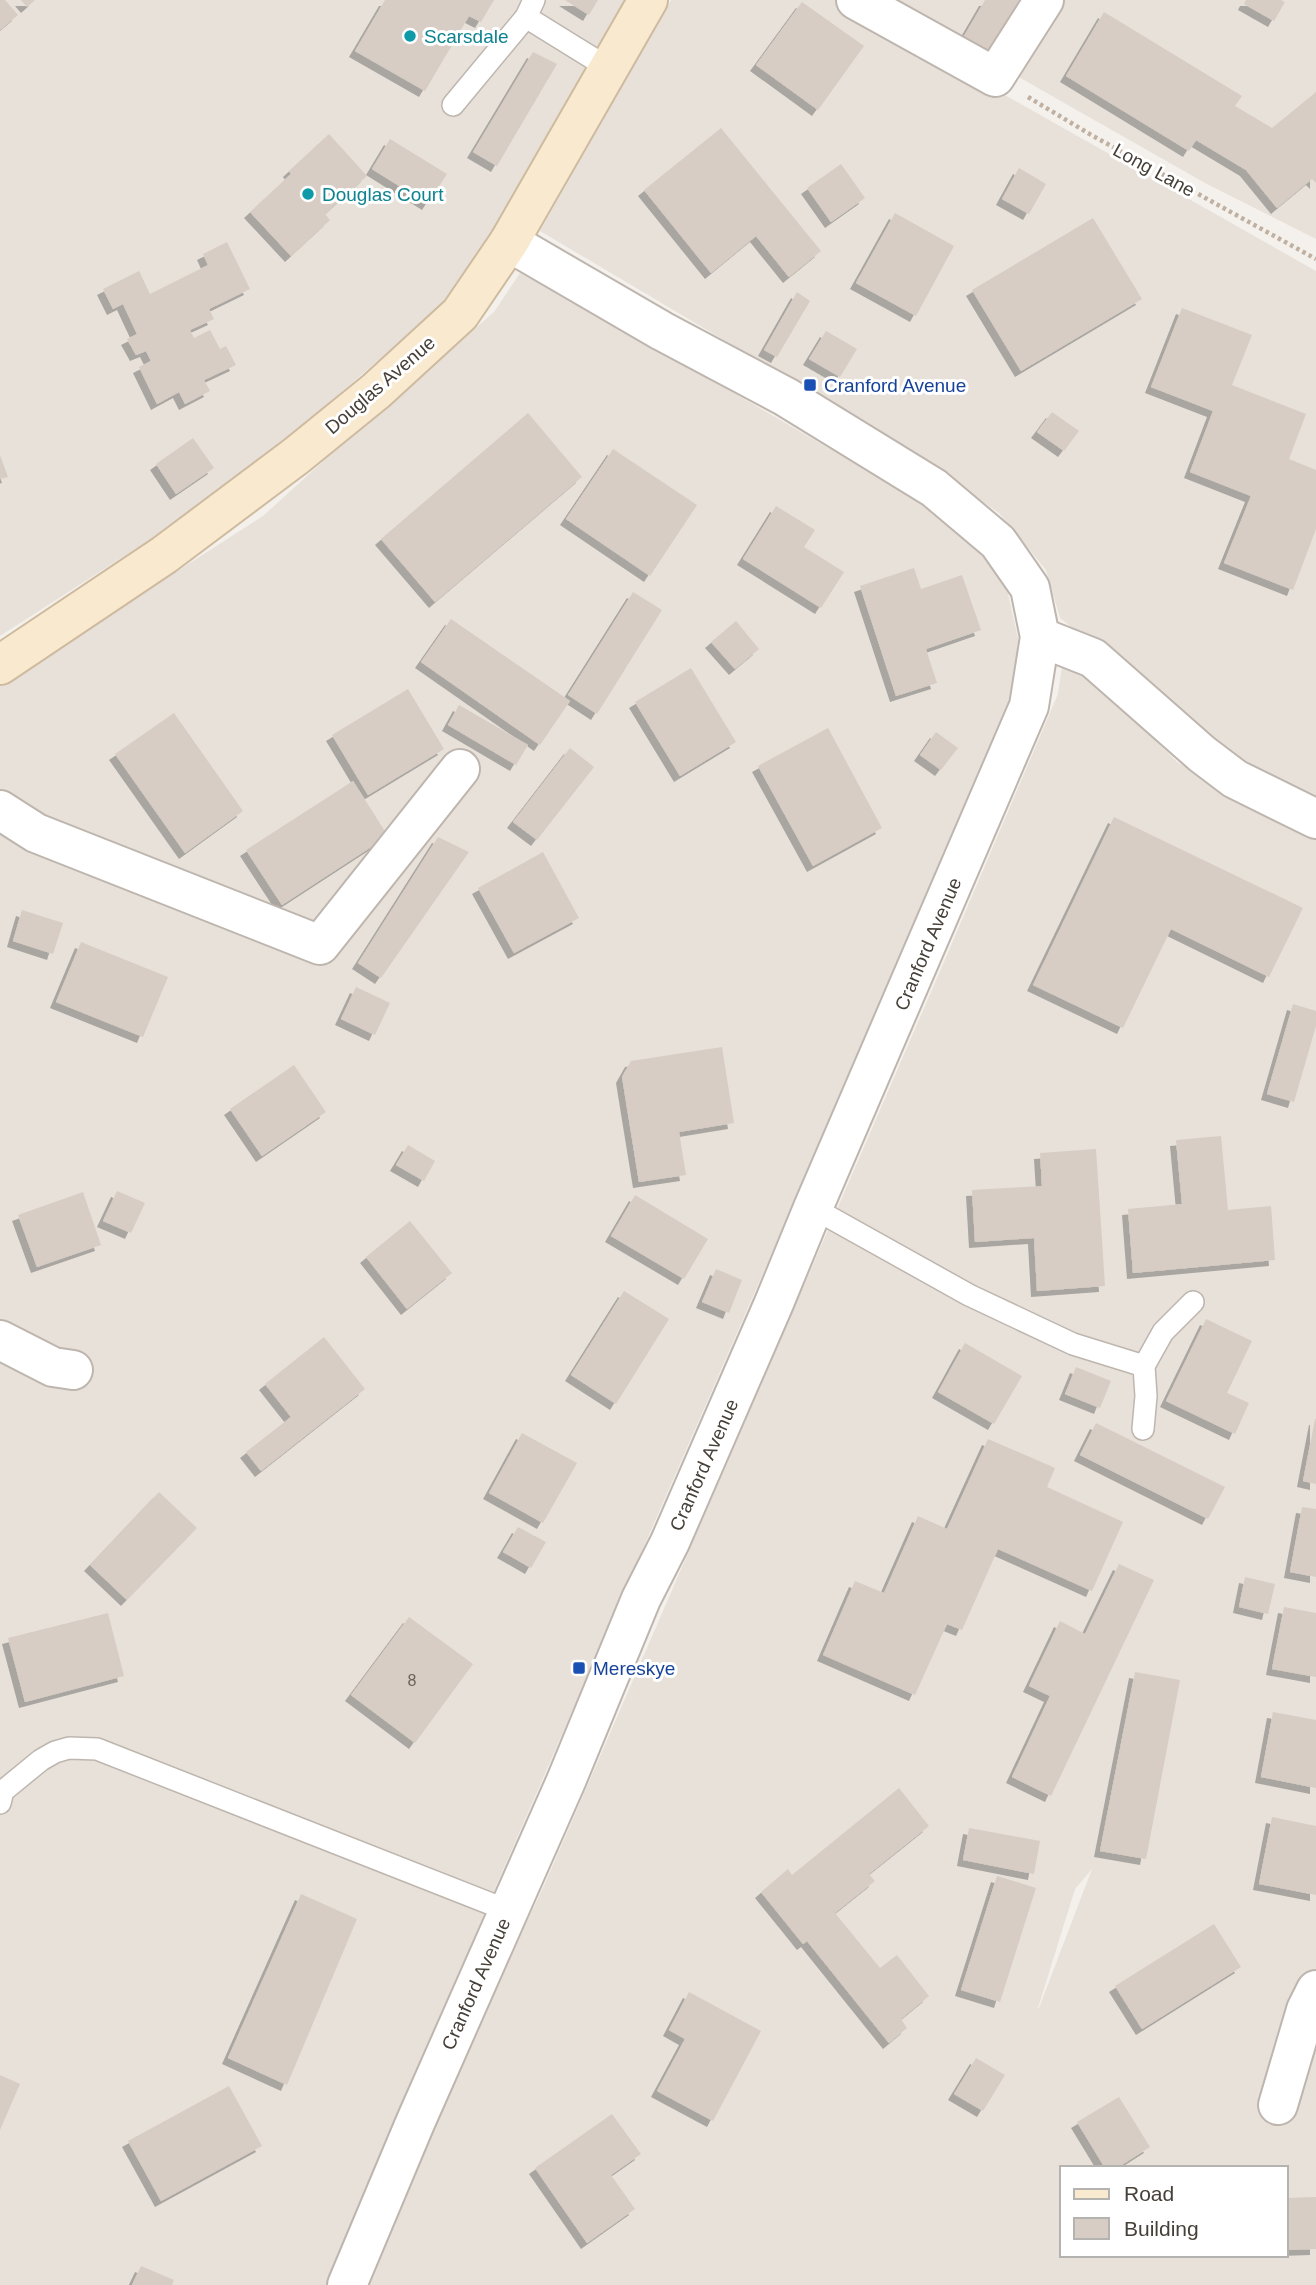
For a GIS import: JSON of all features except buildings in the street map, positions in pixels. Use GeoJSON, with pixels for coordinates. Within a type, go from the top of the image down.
{"type":"FeatureCollection","features":[{"type":"Feature","properties":{"kind":"street","name":"Douglas Avenue"},"geometry":{"type":"LineString","coordinates":[[0,666],[164,555],[296,456],[376,391],[460,314],[509,242],[648,0]]}},
{"type":"Feature","properties":{"kind":"street"},"geometry":{"type":"LineString","coordinates":[[856,0],[995,77],[1044,0]]}},
{"type":"Feature","properties":{"kind":"street","name":"Cranford Avenue"},"geometry":{"type":"LineString","coordinates":[[346,2285],[566,1781],[641,1600],[670,1542],[775,1303],[813,1208],[1029,706],[1040,637],[1030,588],[998,542],[934,488],[786,397],[662,331],[509,242]]}},
{"type":"Feature","properties":{"kind":"street"},"geometry":{"type":"LineString","coordinates":[[1040,637],[1093,658],[1202,754],[1235,779],[1316,819]]}},
{"type":"Feature","properties":{"kind":"street"},"geometry":{"type":"LineString","coordinates":[[0,810],[36,833],[320,945],[460,769]]}},
{"type":"Feature","properties":{"kind":"street"},"geometry":{"type":"LineString","coordinates":[[0,1340],[54,1367],[73,1370]]}},
{"type":"Feature","properties":{"kind":"street"},"geometry":{"type":"LineString","coordinates":[[1278,2105],[1306,2010],[1316,1990]]}},
{"type":"Feature","properties":{"kind":"lane"},"geometry":{"type":"LineString","coordinates":[[453,105],[530,9],[610,69]]}},
{"type":"Feature","properties":{"kind":"lane"},"geometry":{"type":"LineString","coordinates":[[813,1208],[969,1295],[1073,1344],[1144,1366]]}},
{"type":"Feature","properties":{"kind":"lane"},"geometry":{"type":"LineString","coordinates":[[1143,1429],[1146,1396],[1144,1366],[1163,1332],[1193,1302]]}},
{"type":"Feature","properties":{"kind":"lane"},"geometry":{"type":"LineString","coordinates":[[0,1803],[4,1791],[48,1756],[69,1748],[97,1749],[509,1910]]}},
{"type":"Feature","properties":{"kind":"path","name":"Long Lane"},"geometry":{"type":"LineString","coordinates":[[995,77],[1093,136],[1316,259]]}},
{"type":"Feature","properties":{"kind":"shaded area"},"geometry":{"type":"Polygon","coordinates":[[[0,0],[630,0],[487,246],[443,304],[286,440],[177,522],[0,636],[0,0]]]}},
{"type":"Feature","properties":{"kind":"shaded area"},"geometry":{"type":"Polygon","coordinates":[[[671,0],[837,0],[891,27],[950,64],[1316,271],[1316,799],[1249,763],[1191,723],[1060,618],[1046,570],[999,513],[903,446],[540,231],[671,0]]]}},
{"type":"Feature","properties":{"kind":"shaded area"},"geometry":{"type":"Polygon","coordinates":[[[883,0],[1316,0],[1316,239],[1205,183],[883,0]]]}},
{"type":"Feature","properties":{"kind":"shaded area"},"geometry":{"type":"Polygon","coordinates":[[[520,273],[654,346],[964,531],[1005,581],[1020,647],[1005,718],[496,1886],[328,2285],[0,2285],[0,685],[263,516],[494,312],[520,273]]]}},
{"type":"Feature","properties":{"kind":"shaded area"},"geometry":{"type":"Polygon","coordinates":[[[1062,666],[1101,686],[1177,762],[1316,838],[1316,2285],[369,2285],[452,2076],[543,1888],[1058,694],[1062,666]],[[1092,1869],[1075,1889],[1039,2008],[1092,1869]]]}},
{"type":"Feature","properties":{"kind":"place","name":"Scarsdale"},"geometry":{"type":"Point","coordinates":[410,36]}},
{"type":"Feature","properties":{"kind":"place","name":"Douglas Court"},"geometry":{"type":"Point","coordinates":[308,194]}},
{"type":"Feature","properties":{"kind":"place","name":"Cranford Avenue"},"geometry":{"type":"Point","coordinates":[810,385]}},
{"type":"Feature","properties":{"kind":"place","name":"Mereskye"},"geometry":{"type":"Point","coordinates":[579,1668]}}]}
